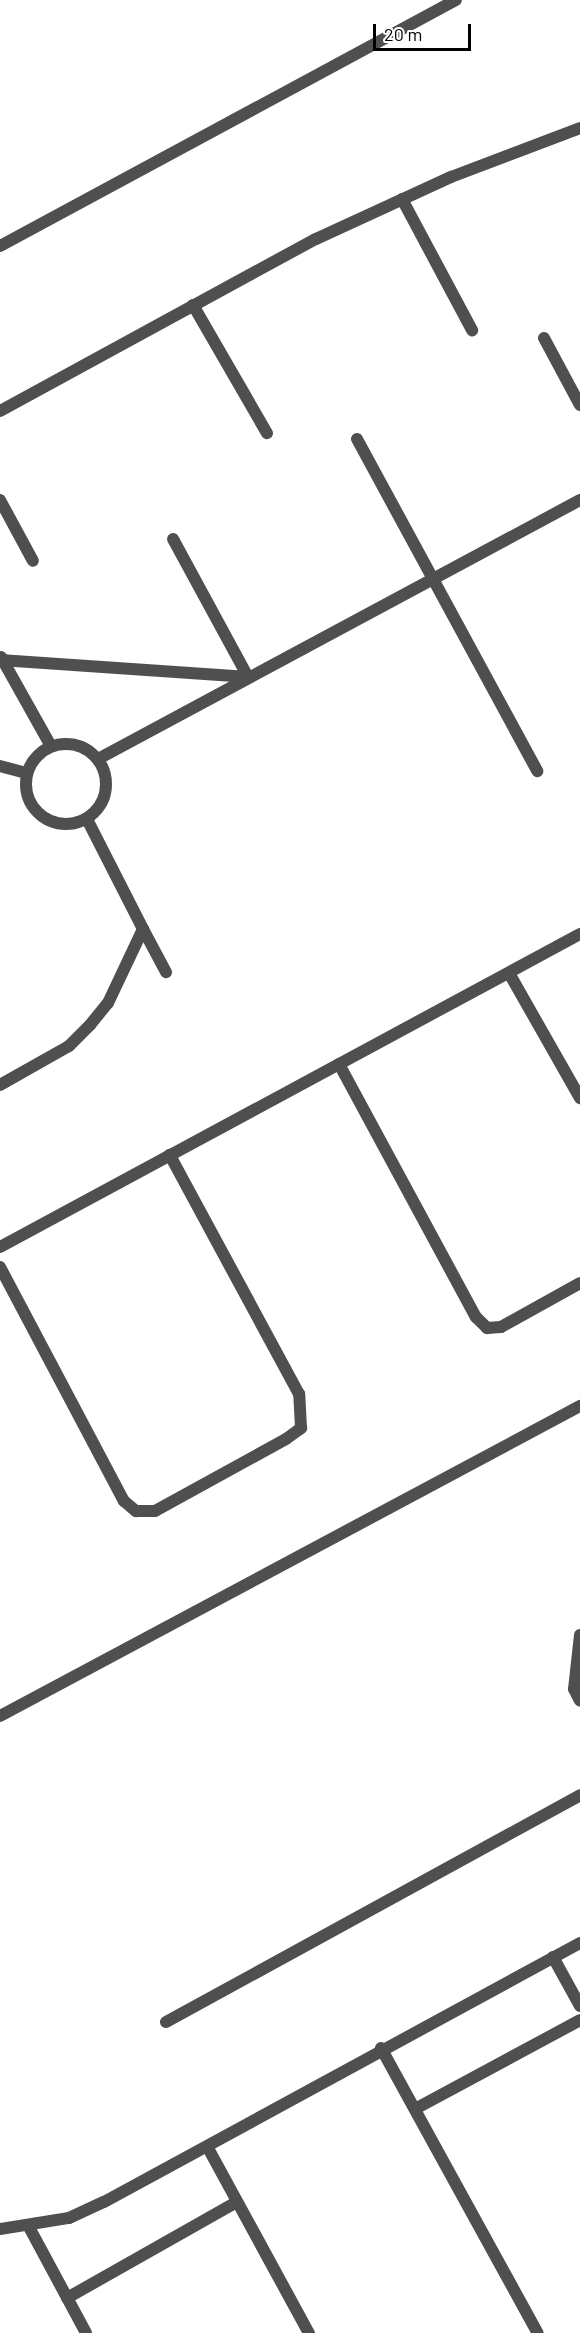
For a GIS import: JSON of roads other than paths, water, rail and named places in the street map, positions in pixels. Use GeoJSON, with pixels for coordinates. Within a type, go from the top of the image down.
{"type":"FeatureCollection","features":[{"type":"Feature","properties":{"kind":"street"},"geometry":{"type":"LineString","coordinates":[[0,246],[456,0]]}},
{"type":"Feature","properties":{"kind":"street"},"geometry":{"type":"LineString","coordinates":[[0,411],[194,305],[402,199],[580,128]]}},
{"type":"Feature","properties":{"kind":"street"},"geometry":{"type":"LineString","coordinates":[[402,199],[472,330]]}},
{"type":"Feature","properties":{"kind":"street"},"geometry":{"type":"LineString","coordinates":[[194,305],[267,433]]}},
{"type":"Feature","properties":{"kind":"street"},"geometry":{"type":"LineString","coordinates":[[544,338],[580,405]]}},
{"type":"Feature","properties":{"kind":"street"},"geometry":{"type":"LineString","coordinates":[[357,439],[537,771]]}},
{"type":"Feature","properties":{"kind":"street"},"geometry":{"type":"LineString","coordinates":[[0,500],[33,561]]}},
{"type":"Feature","properties":{"kind":"street"},"geometry":{"type":"LineString","coordinates":[[98,759],[580,500]]}},
{"type":"Feature","properties":{"kind":"street"},"geometry":{"type":"LineString","coordinates":[[173,539],[248,677]]}},
{"type":"Feature","properties":{"kind":"street"},"geometry":{"type":"LineString","coordinates":[[0,658],[248,677]]}},
{"type":"Feature","properties":{"kind":"street"},"geometry":{"type":"LineString","coordinates":[[0,658],[51,746]]}},
{"type":"Feature","properties":{"kind":"street"},"geometry":{"type":"LineString","coordinates":[[77,745],[98,759],[104,771],[104,798],[87,819],[60,824],[36,811],[27,773],[51,746],[77,745]]}},
{"type":"Feature","properties":{"kind":"street"},"geometry":{"type":"LineString","coordinates":[[0,766],[27,773]]}},
{"type":"Feature","properties":{"kind":"street"},"geometry":{"type":"LineString","coordinates":[[87,819],[166,972]]}},
{"type":"Feature","properties":{"kind":"street"},"geometry":{"type":"LineString","coordinates":[[0,1085],[69,1046],[90,1025],[108,1003],[143,929]]}},
{"type":"Feature","properties":{"kind":"street"},"geometry":{"type":"LineString","coordinates":[[0,1246],[580,934]]}},
{"type":"Feature","properties":{"kind":"street"},"geometry":{"type":"LineString","coordinates":[[509,973],[580,1098]]}},
{"type":"Feature","properties":{"kind":"street"},"geometry":{"type":"LineString","coordinates":[[339,1064],[476,1317],[487,1328],[501,1327],[580,1283]]}},
{"type":"Feature","properties":{"kind":"street"},"geometry":{"type":"LineString","coordinates":[[0,1268],[124,1501],[136,1511],[155,1511],[286,1439],[301,1428],[299,1394],[170,1155]]}},
{"type":"Feature","properties":{"kind":"street"},"geometry":{"type":"LineString","coordinates":[[0,1716],[580,1406]]}},
{"type":"Feature","properties":{"kind":"street"},"geometry":{"type":"LineString","coordinates":[[580,1635],[574,1689],[580,1701]]}},
{"type":"Feature","properties":{"kind":"street"},"geometry":{"type":"LineString","coordinates":[[166,2022],[580,1795]]}},
{"type":"Feature","properties":{"kind":"street"},"geometry":{"type":"LineString","coordinates":[[0,2229],[28,2228],[69,2218],[208,2148],[381,2048],[580,1943]]}},
{"type":"Feature","properties":{"kind":"street"},"geometry":{"type":"LineString","coordinates":[[553,1957],[580,2006]]}},
{"type":"Feature","properties":{"kind":"street"},"geometry":{"type":"LineString","coordinates":[[414,2109],[580,2020]]}},
{"type":"Feature","properties":{"kind":"street"},"geometry":{"type":"LineString","coordinates":[[381,2048],[538,2333]]}},
{"type":"Feature","properties":{"kind":"street"},"geometry":{"type":"LineString","coordinates":[[208,2148],[309,2333]]}},
{"type":"Feature","properties":{"kind":"street"},"geometry":{"type":"LineString","coordinates":[[67,2298],[237,2202]]}},
{"type":"Feature","properties":{"kind":"street"},"geometry":{"type":"LineString","coordinates":[[28,2228],[86,2333]]}}]}
